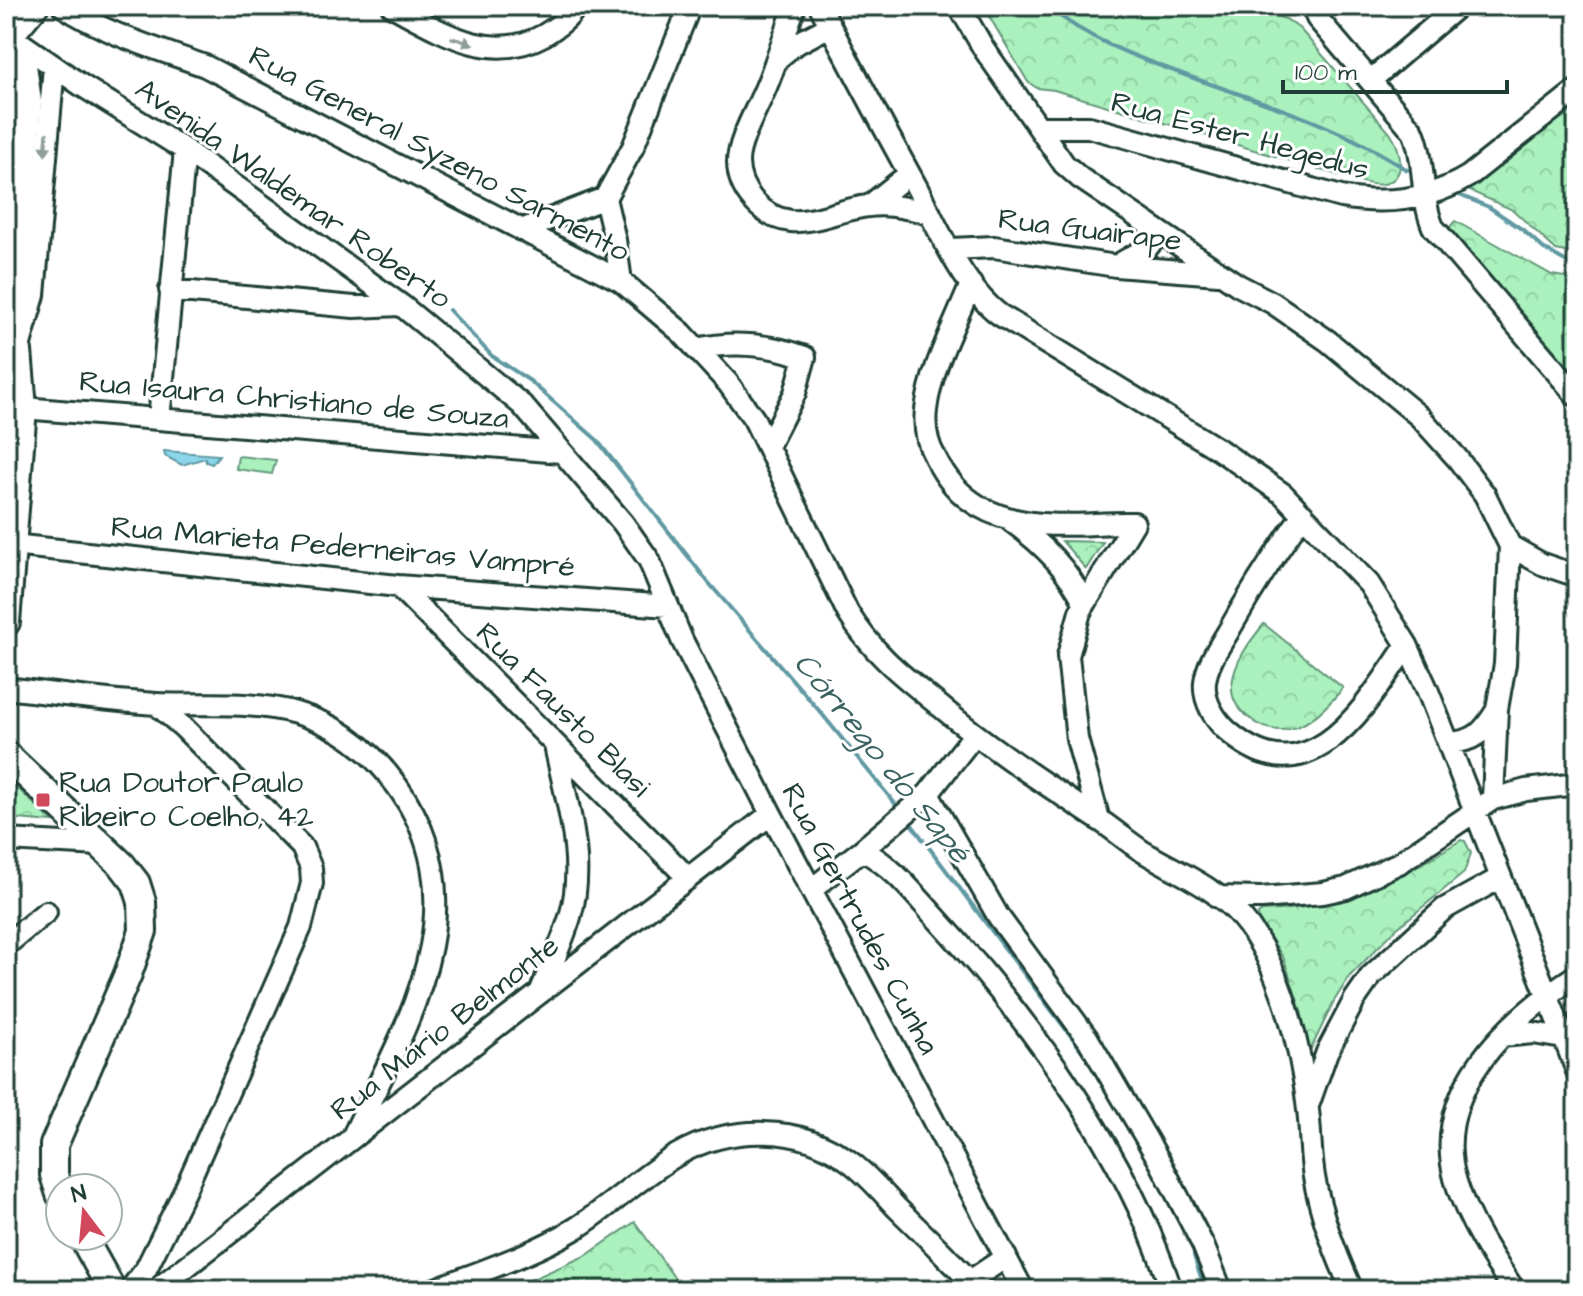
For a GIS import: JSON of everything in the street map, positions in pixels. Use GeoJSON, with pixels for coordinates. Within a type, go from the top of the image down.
{"type":"FeatureCollection","features":[{"type":"Feature","properties":{"kind":"main road"},"geometry":{"type":"LineString","coordinates":[[6,622],[23,408],[10,337],[28,102],[22,58],[9,33]]}},
{"type":"Feature","properties":{"kind":"main road"},"geometry":{"type":"LineString","coordinates":[[6,755],[101,845],[136,883],[142,902],[143,931],[128,974],[58,1130],[52,1160],[55,1172]]}},
{"type":"Feature","properties":{"kind":"main road"},"geometry":{"type":"LineString","coordinates":[[91,1252],[112,1290]]}},
{"type":"Feature","properties":{"kind":"street"},"geometry":{"type":"LineString","coordinates":[[9,33],[38,6]]}},
{"type":"Feature","properties":{"kind":"street","name":"Rua General Syzeno Sarmento"},"geometry":{"type":"LineString","coordinates":[[63,6],[136,41],[205,66],[621,281],[682,333],[754,419],[800,518],[862,636],[881,658],[974,735],[1027,774],[1218,897],[1241,916],[1256,936],[1275,976],[1289,1018],[1308,1107],[1315,1181],[1337,1258],[1352,1290]]}},
{"type":"Feature","properties":{"kind":"street"},"geometry":{"type":"LineString","coordinates":[[392,6],[421,14],[466,43],[481,46],[532,40],[568,18],[576,6]]}},
{"type":"Feature","properties":{"kind":"street"},"geometry":{"type":"LineString","coordinates":[[521,230],[605,198],[633,147],[690,6]]}},
{"type":"Feature","properties":{"kind":"street"},"geometry":{"type":"LineString","coordinates":[[795,6],[740,152],[739,171],[748,194],[759,208],[791,221],[869,206],[930,213]]}},
{"type":"Feature","properties":{"kind":"street"},"geometry":{"type":"LineString","coordinates":[[820,6],[930,213],[971,284],[989,306],[1232,458],[1283,494],[1369,584],[1407,645],[1449,743],[1484,804],[1500,878],[1577,1071]]}},
{"type":"Feature","properties":{"kind":"street"},"geometry":{"type":"LineString","coordinates":[[959,6],[984,49],[1064,164],[1159,233],[1273,303],[1328,341],[1420,417],[1485,495],[1510,546],[1505,664],[1484,804]]}},
{"type":"Feature","properties":{"kind":"street"},"geometry":{"type":"LineString","coordinates":[[1312,6],[1317,18],[1413,131],[1421,154],[1430,219],[1440,236],[1577,396]]}},
{"type":"Feature","properties":{"kind":"street"},"geometry":{"type":"LineString","coordinates":[[1371,80],[1458,6]]}},
{"type":"Feature","properties":{"kind":"street"},"geometry":{"type":"LineString","coordinates":[[777,59],[794,45],[830,26]]}},
{"type":"Feature","properties":{"kind":"street","name":"Avenida Waldemar Roberto"},"geometry":{"type":"LineString","coordinates":[[9,33],[54,66],[185,150],[360,273],[522,405],[623,523],[649,560],[668,606]]}},
{"type":"Feature","properties":{"kind":"street"},"geometry":{"type":"LineString","coordinates":[[10,337],[34,295],[54,66]]}},
{"type":"Feature","properties":{"kind":"street","name":"Rua Ester Hegedus"},"geometry":{"type":"LineString","coordinates":[[1040,127],[1089,127],[1341,197],[1381,202],[1454,186],[1577,90]]}},
{"type":"Feature","properties":{"kind":"street"},"geometry":{"type":"LineString","coordinates":[[159,419],[185,150]]}},
{"type":"Feature","properties":{"kind":"street"},"geometry":{"type":"LineString","coordinates":[[869,206],[909,174]]}},
{"type":"Feature","properties":{"kind":"street"},"geometry":{"type":"LineString","coordinates":[[605,198],[621,281]]}},
{"type":"Feature","properties":{"kind":"street"},"geometry":{"type":"LineString","coordinates":[[1116,266],[1147,248],[1159,233]]}},
{"type":"Feature","properties":{"kind":"street","name":"Rua Guairape"},"geometry":{"type":"LineString","coordinates":[[951,249],[994,247],[1116,266],[1222,274]]}},
{"type":"Feature","properties":{"kind":"street"},"geometry":{"type":"LineString","coordinates":[[336,303],[350,294],[360,273]]}},
{"type":"Feature","properties":{"kind":"street"},"geometry":{"type":"LineString","coordinates":[[971,284],[929,392],[925,412],[929,446],[945,477],[961,496],[1004,517],[1047,549],[1074,581],[1085,604]]}},
{"type":"Feature","properties":{"kind":"street"},"geometry":{"type":"LineString","coordinates":[[170,290],[354,307],[401,305]]}},
{"type":"Feature","properties":{"kind":"street"},"geometry":{"type":"LineString","coordinates":[[947,342],[964,323],[989,306]]}},
{"type":"Feature","properties":{"kind":"street"},"geometry":{"type":"LineString","coordinates":[[696,349],[715,345],[745,345],[782,348],[805,357],[795,393],[768,446]]}},
{"type":"Feature","properties":{"kind":"street","name":"Rua Isaura Christiano de Souza"},"geometry":{"type":"LineString","coordinates":[[23,408],[561,452]]}},
{"type":"Feature","properties":{"kind":"street"},"geometry":{"type":"LineString","coordinates":[[1303,514],[1246,599],[1213,658],[1205,683],[1206,696],[1212,712],[1222,725],[1244,743],[1271,755],[1287,756],[1320,748],[1334,739],[1351,721],[1407,645]]}},
{"type":"Feature","properties":{"kind":"street"},"geometry":{"type":"LineString","coordinates":[[1004,517],[1042,524],[1134,523],[1080,612],[1068,656],[1077,739],[1099,820]]}},
{"type":"Feature","properties":{"kind":"street","name":"Rua Marieta Pederneiras Vampré"},"geometry":{"type":"LineString","coordinates":[[12,545],[398,586],[668,606]]}},
{"type":"Feature","properties":{"kind":"street"},"geometry":{"type":"LineString","coordinates":[[1510,546],[1542,564],[1577,576]]}},
{"type":"Feature","properties":{"kind":"street","name":"Rua Fausto Blasi"},"geometry":{"type":"LineString","coordinates":[[398,586],[687,877]]}},
{"type":"Feature","properties":{"kind":"street","name":"Rua Gertrudes Cunha"},"geometry":{"type":"LineString","coordinates":[[668,606],[682,640],[771,814],[1023,1290]]}},
{"type":"Feature","properties":{"kind":"street"},"geometry":{"type":"LineString","coordinates":[[6,688],[156,704],[293,711],[349,736],[377,761],[414,815],[430,860],[436,898],[431,955],[425,980],[352,1138]]}},
{"type":"Feature","properties":{"kind":"street"},"geometry":{"type":"LineString","coordinates":[[130,1290],[146,1269],[184,1192],[301,927],[312,883],[311,868],[295,840],[184,728],[156,704]]}},
{"type":"Feature","properties":{"kind":"street"},"geometry":{"type":"LineString","coordinates":[[1449,743],[1475,738],[1482,733],[1497,709]]}},
{"type":"Feature","properties":{"kind":"street"},"geometry":{"type":"LineString","coordinates":[[812,889],[922,799],[974,735]]}},
{"type":"Feature","properties":{"kind":"street"},"geometry":{"type":"LineString","coordinates":[[540,993],[570,916],[577,873],[575,842],[554,745]]}},
{"type":"Feature","properties":{"kind":"street"},"geometry":{"type":"LineString","coordinates":[[1218,897],[1261,898],[1346,888],[1399,863],[1484,804],[1526,790],[1577,784]]}},
{"type":"Feature","properties":{"kind":"street"},"geometry":{"type":"LineString","coordinates":[[922,799],[998,916],[1088,1039],[1160,1162],[1203,1245],[1221,1290]]}},
{"type":"Feature","properties":{"kind":"street","name":"Rua Mário Belmonte"},"geometry":{"type":"LineString","coordinates":[[156,1290],[771,814]]}},
{"type":"Feature","properties":{"kind":"street"},"geometry":{"type":"LineString","coordinates":[[6,840],[101,845]]}},
{"type":"Feature","properties":{"kind":"street"},"geometry":{"type":"LineString","coordinates":[[862,850],[898,876],[978,964],[1047,1055],[1108,1150],[1142,1211],[1171,1290]]}},
{"type":"Feature","properties":{"kind":"street"},"geometry":{"type":"LineString","coordinates":[[1308,1107],[1327,1052],[1371,976],[1444,909],[1500,878]]}},
{"type":"Feature","properties":{"kind":"street"},"geometry":{"type":"LineString","coordinates":[[6,945],[46,912]]}},
{"type":"Feature","properties":{"kind":"street"},"geometry":{"type":"LineString","coordinates":[[1514,1290],[1464,1206],[1452,1162],[1457,1102],[1480,1062],[1502,1036],[1547,996],[1577,975]]}},
{"type":"Feature","properties":{"kind":"street"},"geometry":{"type":"LineString","coordinates":[[1502,1036],[1533,1033],[1563,1038]]}},
{"type":"Feature","properties":{"kind":"street"},"geometry":{"type":"LineString","coordinates":[[433,1290],[510,1262],[574,1230],[636,1187],[656,1169],[694,1146],[755,1132],[806,1140],[849,1161],[974,1286],[1006,1257]]}},
{"type":"Feature","properties":{"kind":"green space"},"geometry":{"type":"Polygon","coordinates":[[[983,6],[1172,6],[1268,14],[1286,19],[1300,29],[1390,133],[1397,146],[1400,169],[1392,180],[1381,185],[1368,183],[1054,90],[1037,88],[1028,82],[983,6]]]}},
{"type":"Feature","properties":{"kind":"green space"},"geometry":{"type":"Polygon","coordinates":[[[6,60],[10,66],[16,110],[6,206],[6,60]]]}},
{"type":"Feature","properties":{"kind":"green space"},"geometry":{"type":"Polygon","coordinates":[[[1577,104],[1577,254],[1556,250],[1513,210],[1468,190],[1577,104]]]}},
{"type":"Feature","properties":{"kind":"green space"},"geometry":{"type":"Polygon","coordinates":[[[1455,221],[1552,275],[1577,279],[1577,377],[1449,228],[1455,221]]]}},
{"type":"Feature","properties":{"kind":"green space"},"geometry":{"type":"Polygon","coordinates":[[[238,456],[276,460],[272,474],[236,469],[238,456]]]}},
{"type":"Feature","properties":{"kind":"green space"},"geometry":{"type":"Polygon","coordinates":[[[1062,541],[1103,542],[1086,569],[1062,541]]]}},
{"type":"Feature","properties":{"kind":"green space"},"geometry":{"type":"Polygon","coordinates":[[[1264,624],[1343,688],[1312,719],[1288,729],[1275,730],[1262,726],[1241,710],[1233,694],[1233,676],[1239,660],[1264,624]]]}},
{"type":"Feature","properties":{"kind":"green space"},"geometry":{"type":"Polygon","coordinates":[[[7,778],[53,822],[6,818],[7,778]]]}},
{"type":"Feature","properties":{"kind":"green space"},"geometry":{"type":"Polygon","coordinates":[[[1461,840],[1465,841],[1471,853],[1464,873],[1396,929],[1350,976],[1310,1051],[1284,959],[1258,914],[1320,905],[1367,891],[1389,882],[1461,840]]]}},
{"type":"Feature","properties":{"kind":"green space"},"geometry":{"type":"Polygon","coordinates":[[[635,1222],[683,1290],[508,1290],[587,1255],[635,1222]]]}},
{"type":"Feature","properties":{"kind":"water"},"geometry":{"type":"Polygon","coordinates":[[[164,451],[219,455],[212,464],[205,458],[182,465],[165,456],[164,451]]]}},
{"type":"Feature","properties":{"kind":"waterway"},"geometry":{"type":"LineString","coordinates":[[1047,6],[1109,45],[1324,126],[1381,153],[1407,170]]}},
{"type":"Feature","properties":{"kind":"waterway"},"geometry":{"type":"LineString","coordinates":[[1459,195],[1489,207],[1544,249],[1567,262],[1577,261]]}},
{"type":"Feature","properties":{"kind":"waterway","name":"Córrego do Sapé"},"geometry":{"type":"LineString","coordinates":[[449,310],[492,356],[530,381],[597,440],[708,582],[901,811]]}},
{"type":"Feature","properties":{"kind":"waterway","name":"Córrego do Sapé"},"geometry":{"type":"LineString","coordinates":[[909,821],[1089,1060]]}},
{"type":"Feature","properties":{"kind":"waterway","name":"Córrego do Sapé"},"geometry":{"type":"LineString","coordinates":[[1113,1102],[1163,1188]]}},
{"type":"Feature","properties":{"kind":"waterway","name":"Córrego do Sapé"},"geometry":{"type":"LineString","coordinates":[[1194,1245],[1194,1256],[1205,1290]]}},
{"type":"Feature","properties":{"kind":"place","name":"Rua Doutor Paulo Ribeiro Coelho, 42"},"geometry":{"type":"Point","coordinates":[43,800]}}]}
